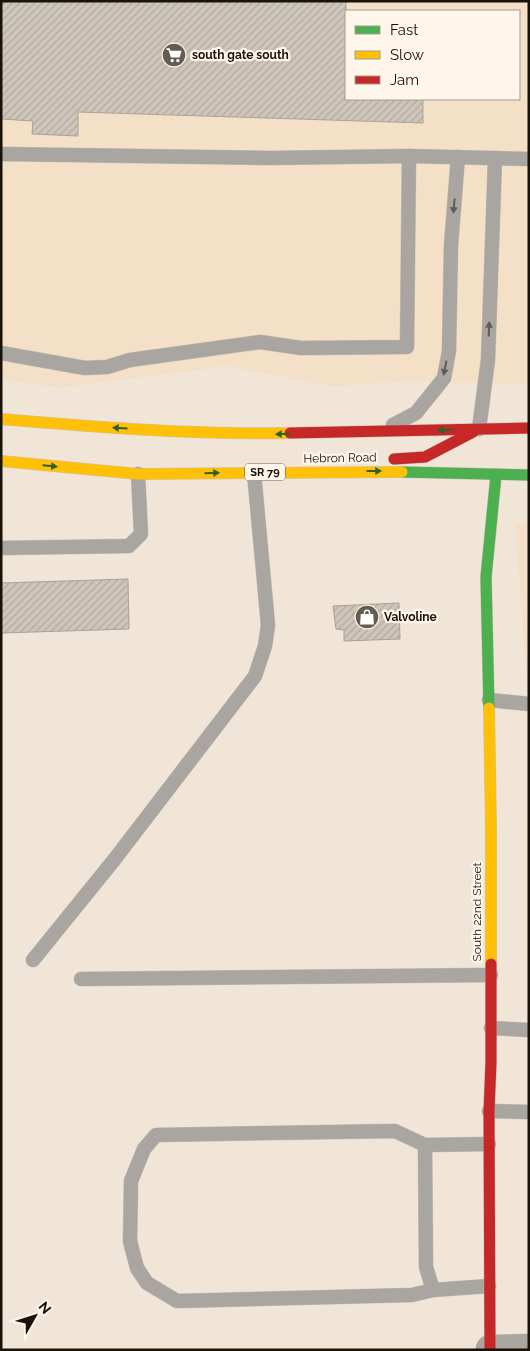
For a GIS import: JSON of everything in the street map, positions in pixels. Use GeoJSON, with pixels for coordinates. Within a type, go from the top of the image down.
{"type":"FeatureCollection","features":[{"type":"Feature","properties":{"kind":"main road","name":"Hebron Road"},"geometry":{"type":"LineString","coordinates":[[1,419],[141,430],[259,434],[529,428]]}},
{"type":"Feature","properties":{"kind":"main road"},"geometry":{"type":"LineString","coordinates":[[380,459],[425,457],[479,429]]}},
{"type":"Feature","properties":{"kind":"main road","name":"Hebron Road"},"geometry":{"type":"LineString","coordinates":[[1,461],[138,474],[378,471],[529,475]]}},
{"type":"Feature","properties":{"kind":"main road"},"geometry":{"type":"LineString","coordinates":[[182,473],[205,461]]}},
{"type":"Feature","properties":{"kind":"main road"},"geometry":{"type":"LineString","coordinates":[[496,475],[520,462]]}},
{"type":"Feature","properties":{"kind":"main road","name":"South 22nd Street"},"geometry":{"type":"LineString","coordinates":[[490,1349],[489,1111],[491,975],[486,577],[496,475]]}},
{"type":"Feature","properties":{"kind":"street"},"geometry":{"type":"LineString","coordinates":[[490,1349],[529,1348]]}},
{"type":"Feature","properties":{"kind":"lane"},"geometry":{"type":"LineString","coordinates":[[1,154],[270,158],[409,156],[529,159]]}},
{"type":"Feature","properties":{"kind":"lane"},"geometry":{"type":"LineString","coordinates":[[1,353],[85,368],[107,367],[130,360],[260,342],[301,348],[407,347],[409,156]]}},
{"type":"Feature","properties":{"kind":"lane"},"geometry":{"type":"LineString","coordinates":[[381,431],[416,413],[444,378],[449,351],[451,245],[458,157]]}},
{"type":"Feature","properties":{"kind":"lane"},"geometry":{"type":"LineString","coordinates":[[479,429],[488,360],[495,158]]}},
{"type":"Feature","properties":{"kind":"lane"},"geometry":{"type":"LineString","coordinates":[[33,960],[114,860],[255,676],[265,646],[268,624],[254,473]]}},
{"type":"Feature","properties":{"kind":"lane"},"geometry":{"type":"LineString","coordinates":[[1,548],[129,546],[141,534],[138,474]]}},
{"type":"Feature","properties":{"kind":"lane"},"geometry":{"type":"LineString","coordinates":[[488,700],[529,704]]}},
{"type":"Feature","properties":{"kind":"lane"},"geometry":{"type":"LineString","coordinates":[[81,979],[491,975]]}},
{"type":"Feature","properties":{"kind":"lane"},"geometry":{"type":"LineString","coordinates":[[491,1028],[529,1030]]}},
{"type":"Feature","properties":{"kind":"lane"},"geometry":{"type":"LineString","coordinates":[[489,1111],[529,1112]]}},
{"type":"Feature","properties":{"kind":"lane"},"geometry":{"type":"LineString","coordinates":[[489,1144],[425,1145],[395,1131],[156,1135],[144,1149],[131,1181],[130,1241],[137,1268],[147,1283],[178,1301],[412,1295],[433,1290],[489,1286]]}},
{"type":"Feature","properties":{"kind":"lane"},"geometry":{"type":"LineString","coordinates":[[425,1145],[426,1267],[433,1290]]}},
{"type":"Feature","properties":{"kind":"shaded area"},"geometry":{"type":"Polygon","coordinates":[[[1,1],[529,1],[529,385],[410,381],[332,386],[227,366],[62,387],[1,380],[1,1]]]}},
{"type":"Feature","properties":{"kind":"shaded area"},"geometry":{"type":"Polygon","coordinates":[[[515,523],[529,523],[529,708],[515,523]]]}},
{"type":"Feature","properties":{"kind":"building","name":"south gate south"},"geometry":{"type":"Polygon","coordinates":[[[1,1],[346,1],[345,100],[423,100],[423,123],[78,112],[78,136],[32,134],[33,121],[1,119],[1,1]]]}},
{"type":"Feature","properties":{"kind":"building"},"geometry":{"type":"Polygon","coordinates":[[[128,579],[129,629],[1,633],[1,583],[128,579]]]}},
{"type":"Feature","properties":{"kind":"building","name":"Valvoline"},"geometry":{"type":"Polygon","coordinates":[[[399,603],[400,639],[344,641],[344,630],[336,629],[333,606],[399,603]]]}},
{"type":"Feature","properties":{"kind":"traffic: fast"},"geometry":{"type":"LineString","coordinates":[[402,472],[529,475]]}},
{"type":"Feature","properties":{"kind":"traffic: fast"},"geometry":{"type":"LineString","coordinates":[[489,708],[486,577],[496,475]]}},
{"type":"Feature","properties":{"kind":"traffic: slow"},"geometry":{"type":"LineString","coordinates":[[1,419],[182,432],[290,433]]}},
{"type":"Feature","properties":{"kind":"traffic: slow"},"geometry":{"type":"LineString","coordinates":[[1,461],[138,474],[402,472]]}},
{"type":"Feature","properties":{"kind":"traffic: slow"},"geometry":{"type":"LineString","coordinates":[[489,708],[491,964]]}},
{"type":"Feature","properties":{"kind":"traffic: jam"},"geometry":{"type":"LineString","coordinates":[[290,433],[529,428]]}},
{"type":"Feature","properties":{"kind":"traffic: jam"},"geometry":{"type":"LineString","coordinates":[[394,459],[425,457],[473,432]]}},
{"type":"Feature","properties":{"kind":"traffic: jam"},"geometry":{"type":"LineString","coordinates":[[490,1350],[489,1111],[491,964]]}},
{"type":"Feature","properties":{"kind":"place","name":"south gate south"},"geometry":{"type":"Point","coordinates":[174,55]}},
{"type":"Feature","properties":{"kind":"place","name":"Valvoline"},"geometry":{"type":"Point","coordinates":[367,617]}}]}
